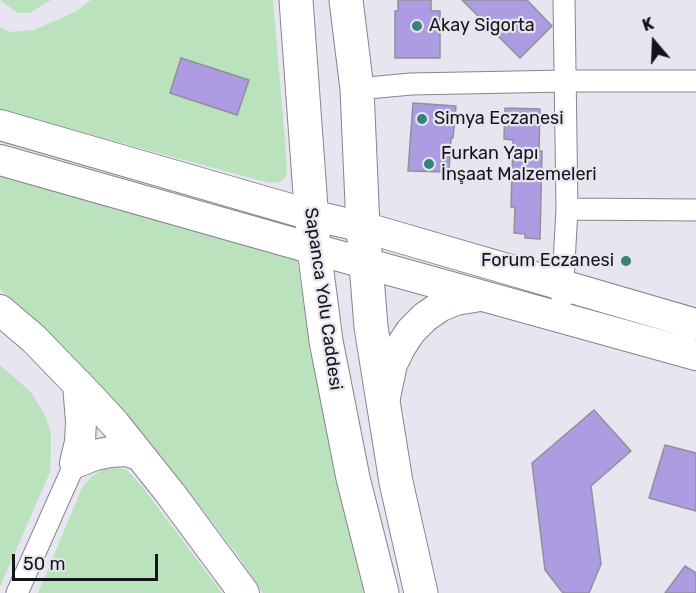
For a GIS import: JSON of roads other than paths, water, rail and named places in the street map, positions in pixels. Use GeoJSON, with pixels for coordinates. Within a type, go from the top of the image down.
{"type":"FeatureCollection","features":[{"type":"Feature","properties":{"kind":"highway","name":"Sapanca Yolu Caddesi"},"geometry":{"type":"LineString","coordinates":[[296,0],[311,215],[326,341],[353,478],[382,593]]}},
{"type":"Feature","properties":{"kind":"highway"},"geometry":{"type":"LineString","coordinates":[[346,0],[357,89],[365,263],[371,327],[382,408],[396,482],[422,593]]}},
{"type":"Feature","properties":{"kind":"street"},"geometry":{"type":"LineString","coordinates":[[560,317],[567,209],[564,0]]}},
{"type":"Feature","properties":{"kind":"street"},"geometry":{"type":"LineString","coordinates":[[357,89],[411,84],[696,81]]}},
{"type":"Feature","properties":{"kind":"street"},"geometry":{"type":"LineString","coordinates":[[0,125],[311,215],[363,226],[696,324]]}},
{"type":"Feature","properties":{"kind":"street"},"geometry":{"type":"LineString","coordinates":[[0,160],[696,355]]}},
{"type":"Feature","properties":{"kind":"street"},"geometry":{"type":"LineString","coordinates":[[567,209],[696,210]]}},
{"type":"Feature","properties":{"kind":"street"},"geometry":{"type":"LineString","coordinates":[[382,408],[392,364],[400,346],[411,331],[441,306],[456,300],[483,295]]}},
{"type":"Feature","properties":{"kind":"street"},"geometry":{"type":"LineString","coordinates":[[0,310],[34,339],[78,384],[139,455],[244,593]]}},
{"type":"Feature","properties":{"kind":"street"},"geometry":{"type":"LineString","coordinates":[[17,593],[75,463],[80,442],[81,422],[78,384]]}},
{"type":"Feature","properties":{"kind":"street"},"geometry":{"type":"LineString","coordinates":[[75,463],[110,452],[126,451],[139,455]]}},
{"type":"Feature","properties":{"kind":"place","name":"Akay Sigorta"},"geometry":{"type":"Point","coordinates":[417,26]}},
{"type":"Feature","properties":{"kind":"place","name":"Simya Eczanesi"},"geometry":{"type":"Point","coordinates":[422,119]}},
{"type":"Feature","properties":{"kind":"place","name":"Furkan Yapı İnşaat Malzemeleri"},"geometry":{"type":"Point","coordinates":[429,164]}},
{"type":"Feature","properties":{"kind":"place","name":"Forum Eczanesi"},"geometry":{"type":"Point","coordinates":[626,261]}}]}
